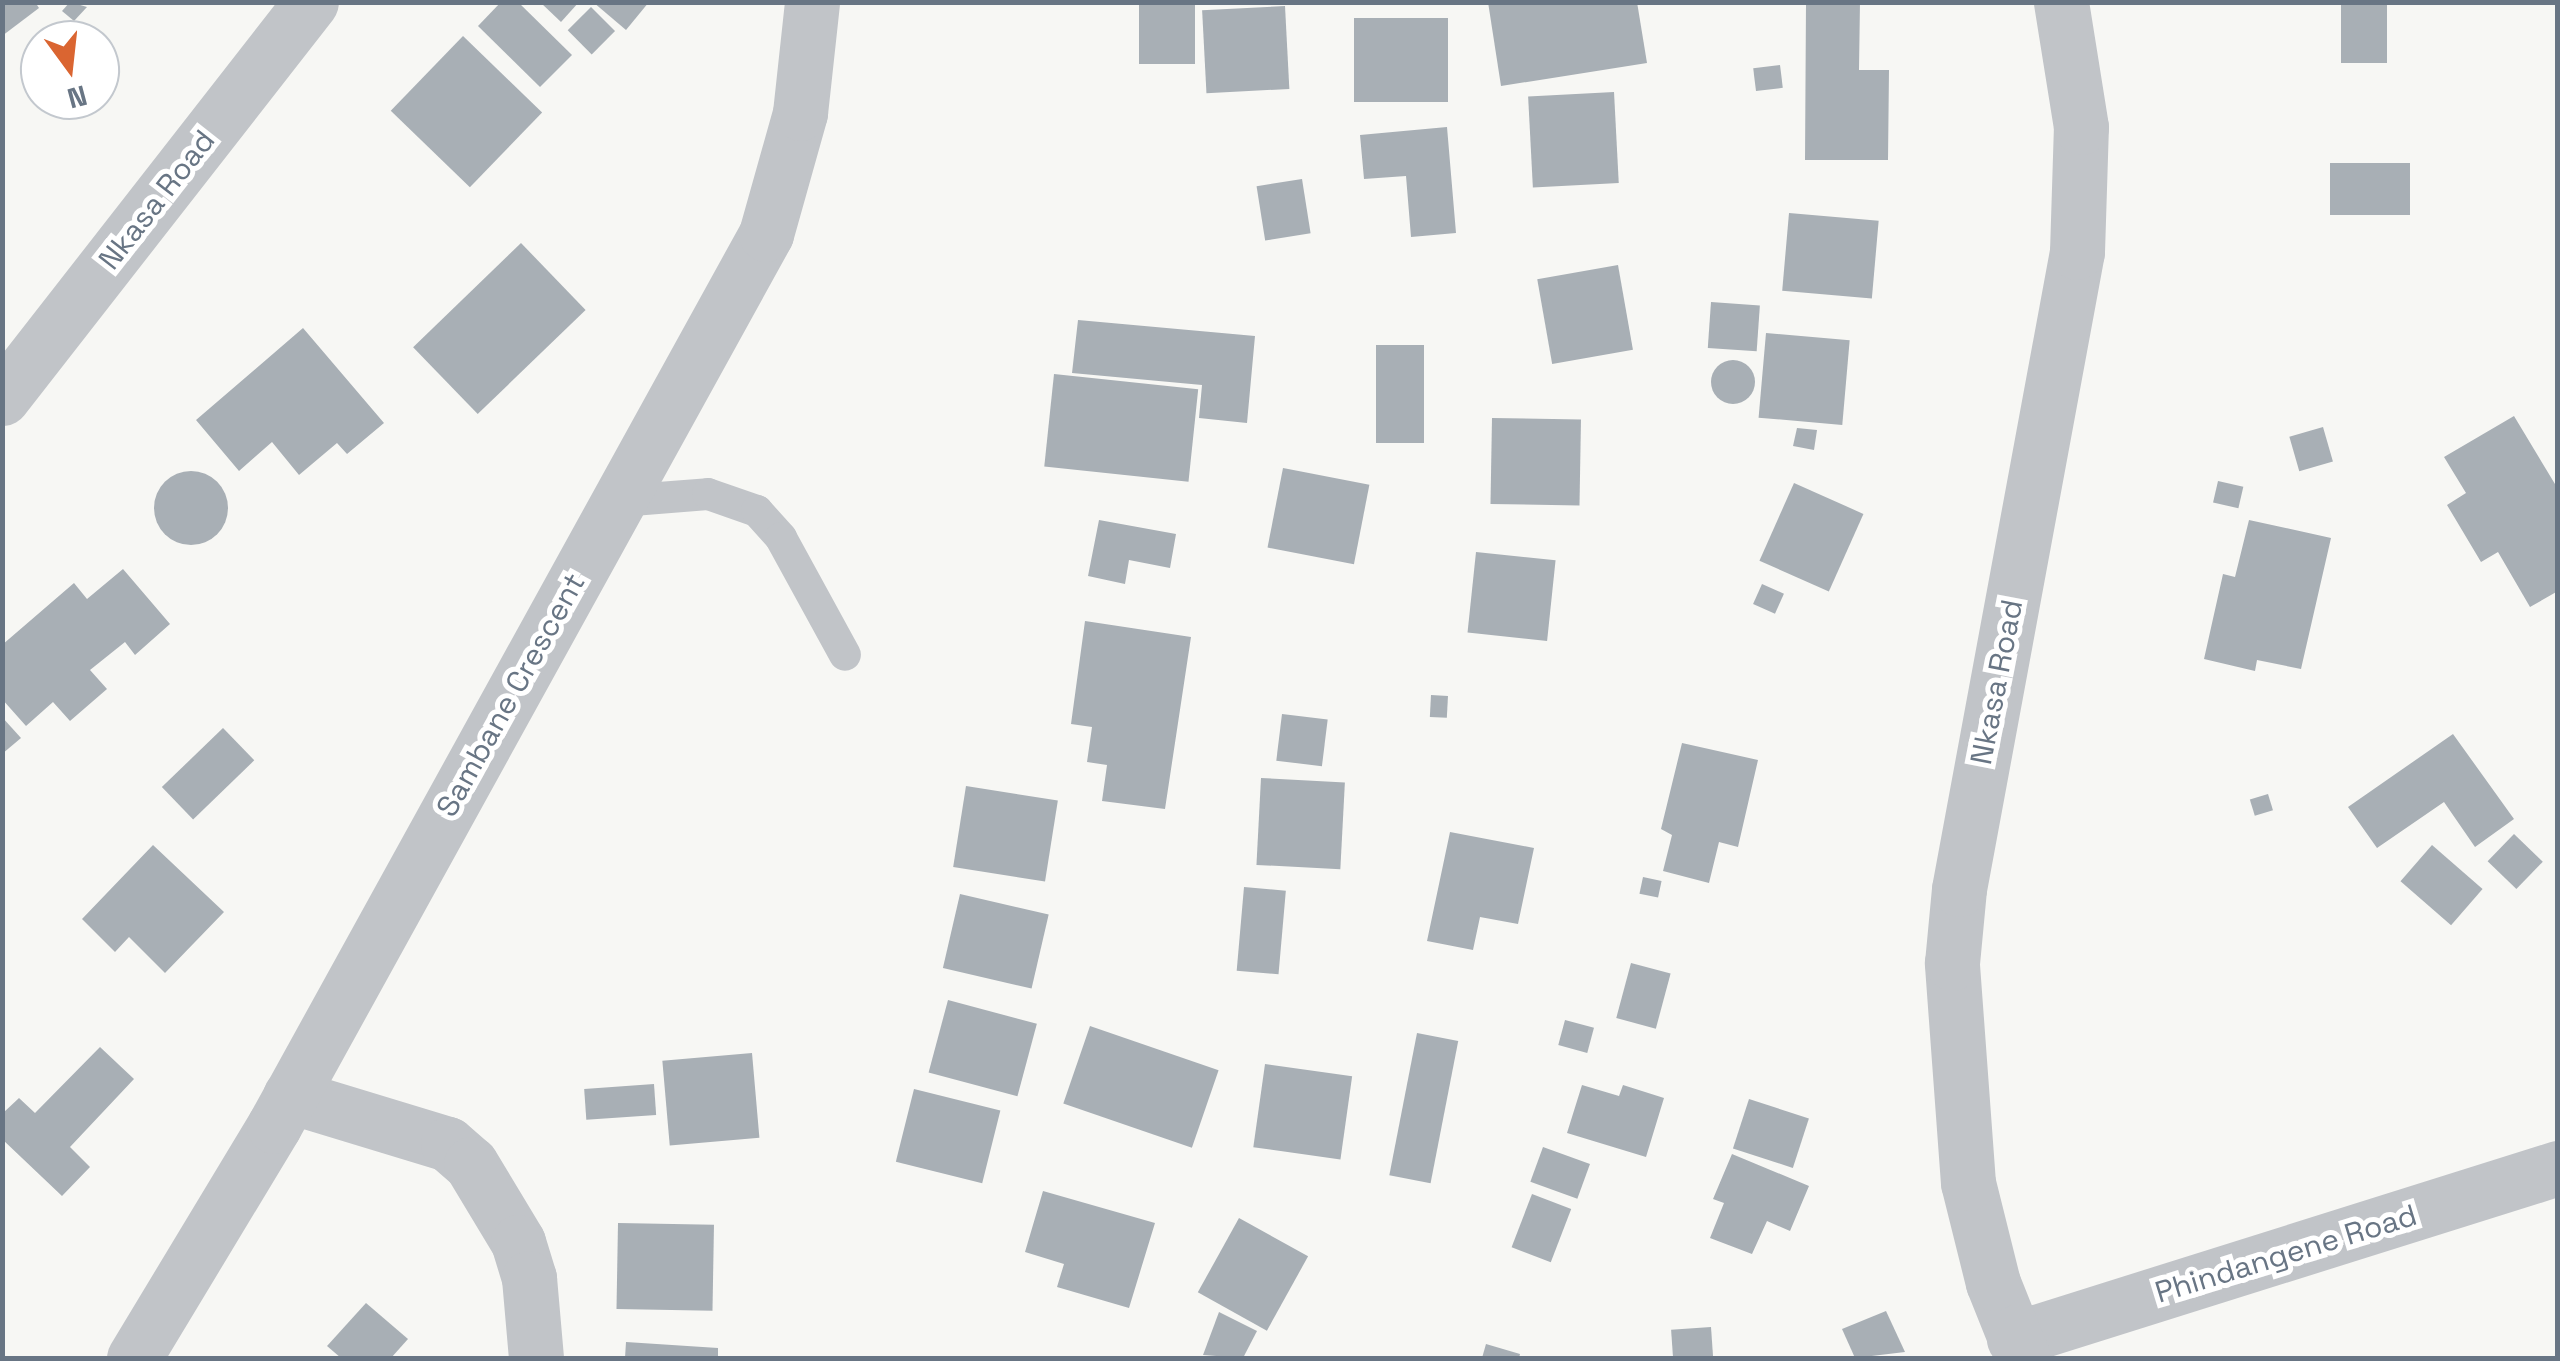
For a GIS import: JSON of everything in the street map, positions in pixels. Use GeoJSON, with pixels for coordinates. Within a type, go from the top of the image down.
{"type":"FeatureCollection","features":[{"type":"Feature","properties":{"kind":"street","name":"Nkasa Road"},"geometry":{"type":"LineString","coordinates":[[2,398],[311,2]]}},
{"type":"Feature","properties":{"kind":"street","name":"Sambane Crescent"},"geometry":{"type":"LineString","coordinates":[[134,1358],[290,1096],[766,234],[800,112],[812,2]]}},
{"type":"Feature","properties":{"kind":"street","name":"Nkasa Road"},"geometry":{"type":"LineString","coordinates":[[2019,1349],[1968,1183],[1952,963],[1959,889],[2077,252],[2081,127],[2062,2]]}},
{"type":"Feature","properties":{"kind":"street"},"geometry":{"type":"LineString","coordinates":[[290,1096],[448,1144],[471,1164],[518,1242],[529,1278],[536,1358]]}},
{"type":"Feature","properties":{"kind":"street","name":"Phindangene Road"},"geometry":{"type":"LineString","coordinates":[[2019,1349],[2558,1168]]}},
{"type":"Feature","properties":{"kind":"lane"},"geometry":{"type":"LineString","coordinates":[[620,501],[708,494],[757,511],[781,538],[845,655]]}},
{"type":"Feature","properties":{"kind":"building"},"geometry":{"type":"Polygon","coordinates":[[[2,2],[35,2],[39,8],[2,36],[2,2]]]}},
{"type":"Feature","properties":{"kind":"building"},"geometry":{"type":"Polygon","coordinates":[[[70,2],[87,7],[75,20],[62,11],[70,2]]]}},
{"type":"Feature","properties":{"kind":"building"},"geometry":{"type":"Polygon","coordinates":[[[501,2],[518,2],[572,55],[540,87],[478,26],[501,2]]]}},
{"type":"Feature","properties":{"kind":"building"},"geometry":{"type":"Polygon","coordinates":[[[540,2],[579,2],[561,22],[540,2]]]}},
{"type":"Feature","properties":{"kind":"building"},"geometry":{"type":"Polygon","coordinates":[[[593,2],[649,2],[626,30],[593,2]]]}},
{"type":"Feature","properties":{"kind":"building"},"geometry":{"type":"Polygon","coordinates":[[[1139,2],[1195,2],[1195,64],[1139,64],[1139,2]]]}},
{"type":"Feature","properties":{"kind":"building"},"geometry":{"type":"Polygon","coordinates":[[[1488,2],[1637,2],[1647,63],[1501,86],[1488,2]]]}},
{"type":"Feature","properties":{"kind":"building"},"geometry":{"type":"Polygon","coordinates":[[[1806,2],[1860,2],[1859,70],[1889,70],[1888,160],[1805,160],[1806,2]]]}},
{"type":"Feature","properties":{"kind":"building"},"geometry":{"type":"Polygon","coordinates":[[[2341,2],[2387,2],[2387,63],[2341,63],[2341,2]]]}},
{"type":"Feature","properties":{"kind":"building"},"geometry":{"type":"Polygon","coordinates":[[[1285,6],[1289,89],[1206,93],[1202,10],[1285,6]]]}},
{"type":"Feature","properties":{"kind":"building"},"geometry":{"type":"Polygon","coordinates":[[[591,7],[615,31],[592,54],[568,30],[591,7]]]}},
{"type":"Feature","properties":{"kind":"building"},"geometry":{"type":"Polygon","coordinates":[[[1354,18],[1448,18],[1448,102],[1354,102],[1354,18]]]}},
{"type":"Feature","properties":{"kind":"building"},"geometry":{"type":"Polygon","coordinates":[[[463,36],[542,112],[470,187],[391,111],[463,36]]]}},
{"type":"Feature","properties":{"kind":"building"},"geometry":{"type":"Polygon","coordinates":[[[1780,65],[1783,88],[1756,91],[1753,68],[1780,65]]]}},
{"type":"Feature","properties":{"kind":"building"},"geometry":{"type":"Polygon","coordinates":[[[1614,92],[1619,183],[1533,187],[1528,97],[1614,92]]]}},
{"type":"Feature","properties":{"kind":"building"},"geometry":{"type":"Polygon","coordinates":[[[1447,127],[1456,233],[1411,237],[1406,176],[1364,179],[1360,135],[1447,127]]]}},
{"type":"Feature","properties":{"kind":"building"},"geometry":{"type":"Polygon","coordinates":[[[2330,163],[2410,163],[2410,215],[2330,215],[2330,163]]]}},
{"type":"Feature","properties":{"kind":"building"},"geometry":{"type":"Polygon","coordinates":[[[1302,179],[1311,233],[1265,241],[1257,186],[1302,179]]]}},
{"type":"Feature","properties":{"kind":"building"},"geometry":{"type":"Polygon","coordinates":[[[1789,213],[1879,221],[1872,299],[1782,291],[1789,213]]]}},
{"type":"Feature","properties":{"kind":"building"},"geometry":{"type":"Polygon","coordinates":[[[521,243],[586,310],[478,414],[413,347],[521,243]]]}},
{"type":"Feature","properties":{"kind":"building"},"geometry":{"type":"Polygon","coordinates":[[[1618,265],[1633,350],[1552,364],[1537,279],[1618,265]]]}},
{"type":"Feature","properties":{"kind":"building"},"geometry":{"type":"Polygon","coordinates":[[[1711,302],[1760,305],[1757,351],[1708,348],[1711,302]]]}},
{"type":"Feature","properties":{"kind":"building"},"geometry":{"type":"Polygon","coordinates":[[[1078,320],[1255,336],[1247,423],[1199,418],[1202,385],[1072,373],[1078,320]]]}},
{"type":"Feature","properties":{"kind":"building"},"geometry":{"type":"Polygon","coordinates":[[[303,328],[384,423],[347,454],[337,443],[299,475],[272,442],[239,471],[196,420],[303,328]]]}},
{"type":"Feature","properties":{"kind":"building"},"geometry":{"type":"Polygon","coordinates":[[[1766,333],[1850,340],[1842,425],[1759,418],[1766,333]]]}},
{"type":"Feature","properties":{"kind":"building"},"geometry":{"type":"Polygon","coordinates":[[[1376,345],[1424,345],[1424,443],[1376,443],[1376,345]]]}},
{"type":"Feature","properties":{"kind":"building"},"geometry":{"type":"Polygon","coordinates":[[[1733,360],[1749,366],[1755,382],[1749,398],[1733,404],[1717,398],[1711,382],[1717,366],[1733,360]]]}},
{"type":"Feature","properties":{"kind":"building"},"geometry":{"type":"Polygon","coordinates":[[[1054,374],[1198,389],[1188,482],[1044,466],[1054,374]]]}},
{"type":"Feature","properties":{"kind":"building"},"geometry":{"type":"Polygon","coordinates":[[[2514,416],[2558,489],[2558,591],[2530,607],[2498,552],[2481,562],[2447,505],[2466,493],[2444,457],[2514,416]]]}},
{"type":"Feature","properties":{"kind":"building"},"geometry":{"type":"Polygon","coordinates":[[[1492,418],[1581,420],[1579,506],[1490,504],[1492,418]]]}},
{"type":"Feature","properties":{"kind":"building"},"geometry":{"type":"Polygon","coordinates":[[[2323,427],[2333,462],[2299,471],[2289,437],[2323,427]]]}},
{"type":"Feature","properties":{"kind":"building"},"geometry":{"type":"Polygon","coordinates":[[[1797,428],[1817,430],[1814,450],[1793,446],[1797,428]]]}},
{"type":"Feature","properties":{"kind":"building"},"geometry":{"type":"Polygon","coordinates":[[[1283,468],[1369,485],[1354,564],[1268,548],[1283,468]]]}},
{"type":"Feature","properties":{"kind":"building"},"geometry":{"type":"Polygon","coordinates":[[[191,471],[217,482],[228,508],[217,534],[191,545],[165,534],[154,508],[165,482],[191,471]]]}},
{"type":"Feature","properties":{"kind":"building"},"geometry":{"type":"Polygon","coordinates":[[[2218,481],[2243,487],[2238,508],[2213,502],[2218,481]]]}},
{"type":"Feature","properties":{"kind":"building"},"geometry":{"type":"Polygon","coordinates":[[[1794,483],[1863,514],[1829,592],[1759,561],[1794,483]]]}},
{"type":"Feature","properties":{"kind":"building"},"geometry":{"type":"Polygon","coordinates":[[[1099,520],[1176,534],[1170,568],[1129,560],[1125,584],[1088,576],[1099,520]]]}},
{"type":"Feature","properties":{"kind":"building"},"geometry":{"type":"Polygon","coordinates":[[[2249,520],[2331,538],[2301,669],[2257,660],[2255,671],[2204,659],[2223,574],[2235,577],[2249,520]]]}},
{"type":"Feature","properties":{"kind":"building"},"geometry":{"type":"Polygon","coordinates":[[[1476,552],[1556,560],[1547,641],[1468,633],[1476,552]]]}},
{"type":"Feature","properties":{"kind":"building"},"geometry":{"type":"Polygon","coordinates":[[[123,569],[170,624],[135,655],[125,642],[90,670],[107,689],[70,721],[53,702],[26,726],[2,699],[2,645],[74,583],[87,599],[123,569]]]}},
{"type":"Feature","properties":{"kind":"building"},"geometry":{"type":"Polygon","coordinates":[[[1762,584],[1784,594],[1775,614],[1753,604],[1762,584]]]}},
{"type":"Feature","properties":{"kind":"building"},"geometry":{"type":"Polygon","coordinates":[[[1085,621],[1191,637],[1165,809],[1102,801],[1107,765],[1087,762],[1092,727],[1071,724],[1085,621]]]}},
{"type":"Feature","properties":{"kind":"building"},"geometry":{"type":"Polygon","coordinates":[[[1431,695],[1448,696],[1447,718],[1430,717],[1431,695]]]}},
{"type":"Feature","properties":{"kind":"building"},"geometry":{"type":"Polygon","coordinates":[[[1282,714],[1328,720],[1322,766],[1276,761],[1282,714]]]}},
{"type":"Feature","properties":{"kind":"building"},"geometry":{"type":"Polygon","coordinates":[[[2,717],[21,738],[2,754],[2,717]]]}},
{"type":"Feature","properties":{"kind":"building"},"geometry":{"type":"Polygon","coordinates":[[[223,728],[254,760],[193,819],[162,787],[223,728]]]}},
{"type":"Feature","properties":{"kind":"building"},"geometry":{"type":"Polygon","coordinates":[[[2453,734],[2514,819],[2475,847],[2444,802],[2377,848],[2348,807],[2453,734]]]}},
{"type":"Feature","properties":{"kind":"building"},"geometry":{"type":"Polygon","coordinates":[[[1682,743],[1758,760],[1738,847],[1719,842],[1709,883],[1663,871],[1672,835],[1661,829],[1682,743]]]}},
{"type":"Feature","properties":{"kind":"building"},"geometry":{"type":"Polygon","coordinates":[[[1261,778],[1345,782],[1340,869],[1256,865],[1261,778]]]}},
{"type":"Feature","properties":{"kind":"building"},"geometry":{"type":"Polygon","coordinates":[[[966,786],[1058,801],[1045,882],[953,867],[966,786]]]}},
{"type":"Feature","properties":{"kind":"building"},"geometry":{"type":"Polygon","coordinates":[[[2268,794],[2273,810],[2255,816],[2250,800],[2268,794]]]}},
{"type":"Feature","properties":{"kind":"building"},"geometry":{"type":"Polygon","coordinates":[[[1450,832],[1534,848],[1518,924],[1480,917],[1473,950],[1427,941],[1450,832]]]}},
{"type":"Feature","properties":{"kind":"building"},"geometry":{"type":"Polygon","coordinates":[[[2514,834],[2543,862],[2516,889],[2488,861],[2514,834]]]}},
{"type":"Feature","properties":{"kind":"building"},"geometry":{"type":"Polygon","coordinates":[[[153,845],[224,912],[165,973],[129,937],[115,952],[82,919],[153,845]]]}},
{"type":"Feature","properties":{"kind":"building"},"geometry":{"type":"Polygon","coordinates":[[[2432,845],[2483,889],[2451,925],[2401,881],[2432,845]]]}},
{"type":"Feature","properties":{"kind":"building"},"geometry":{"type":"Polygon","coordinates":[[[1643,877],[1662,881],[1658,898],[1639,894],[1643,877]]]}},
{"type":"Feature","properties":{"kind":"building"},"geometry":{"type":"Polygon","coordinates":[[[1244,887],[1286,891],[1279,974],[1237,971],[1244,887]]]}},
{"type":"Feature","properties":{"kind":"building"},"geometry":{"type":"Polygon","coordinates":[[[960,894],[1049,914],[1032,989],[943,968],[960,894]]]}},
{"type":"Feature","properties":{"kind":"building"},"geometry":{"type":"Polygon","coordinates":[[[1631,963],[1671,974],[1656,1029],[1616,1018],[1631,963]]]}},
{"type":"Feature","properties":{"kind":"building"},"geometry":{"type":"Polygon","coordinates":[[[948,1000],[1037,1024],[1017,1096],[929,1072],[948,1000]]]}},
{"type":"Feature","properties":{"kind":"building"},"geometry":{"type":"Polygon","coordinates":[[[1565,1020],[1594,1028],[1587,1053],[1558,1045],[1565,1020]]]}},
{"type":"Feature","properties":{"kind":"building"},"geometry":{"type":"Polygon","coordinates":[[[1090,1026],[1219,1070],[1192,1148],[1063,1104],[1090,1026]]]}},
{"type":"Feature","properties":{"kind":"building"},"geometry":{"type":"Polygon","coordinates":[[[1417,1033],[1458,1041],[1431,1183],[1389,1175],[1417,1033]]]}},
{"type":"Feature","properties":{"kind":"building"},"geometry":{"type":"Polygon","coordinates":[[[100,1047],[134,1079],[70,1147],[90,1167],[62,1196],[2,1139],[2,1114],[19,1098],[35,1113],[100,1047]]]}},
{"type":"Feature","properties":{"kind":"building"},"geometry":{"type":"Polygon","coordinates":[[[752,1053],[759,1138],[670,1146],[662,1061],[752,1053]]]}},
{"type":"Feature","properties":{"kind":"building"},"geometry":{"type":"Polygon","coordinates":[[[1265,1064],[1352,1076],[1340,1159],[1253,1147],[1265,1064]]]}},
{"type":"Feature","properties":{"kind":"building"},"geometry":{"type":"Polygon","coordinates":[[[654,1084],[656,1115],[586,1120],[584,1089],[654,1084]]]}},
{"type":"Feature","properties":{"kind":"building"},"geometry":{"type":"Polygon","coordinates":[[[1582,1085],[1619,1096],[1623,1085],[1664,1098],[1646,1157],[1567,1133],[1582,1085]]]}},
{"type":"Feature","properties":{"kind":"building"},"geometry":{"type":"Polygon","coordinates":[[[914,1089],[1000,1111],[982,1183],[896,1162],[914,1089]]]}},
{"type":"Feature","properties":{"kind":"building"},"geometry":{"type":"Polygon","coordinates":[[[1749,1099],[1809,1118],[1793,1168],[1733,1148],[1749,1099]]]}},
{"type":"Feature","properties":{"kind":"building"},"geometry":{"type":"Polygon","coordinates":[[[1543,1147],[1590,1164],[1577,1199],[1530,1182],[1543,1147]]]}},
{"type":"Feature","properties":{"kind":"building"},"geometry":{"type":"Polygon","coordinates":[[[1732,1154],[1809,1186],[1790,1231],[1767,1221],[1752,1254],[1710,1238],[1724,1203],[1713,1199],[1732,1154]]]}},
{"type":"Feature","properties":{"kind":"building"},"geometry":{"type":"Polygon","coordinates":[[[1043,1191],[1155,1223],[1129,1308],[1057,1287],[1064,1264],[1025,1252],[1043,1191]]]}},
{"type":"Feature","properties":{"kind":"building"},"geometry":{"type":"Polygon","coordinates":[[[1532,1194],[1571,1209],[1551,1262],[1512,1247],[1532,1194]]]}},
{"type":"Feature","properties":{"kind":"building"},"geometry":{"type":"Polygon","coordinates":[[[1239,1218],[1308,1256],[1267,1331],[1198,1292],[1239,1218]]]}},
{"type":"Feature","properties":{"kind":"building"},"geometry":{"type":"Polygon","coordinates":[[[618,1223],[714,1225],[712,1311],[616,1309],[618,1223]]]}},
{"type":"Feature","properties":{"kind":"building"},"geometry":{"type":"Polygon","coordinates":[[[366,1303],[408,1339],[391,1358],[341,1358],[327,1346],[366,1303]]]}},
{"type":"Feature","properties":{"kind":"building"},"geometry":{"type":"Polygon","coordinates":[[[1886,1311],[1905,1352],[1855,1358],[1842,1329],[1886,1311]]]}},
{"type":"Feature","properties":{"kind":"building"},"geometry":{"type":"Polygon","coordinates":[[[1219,1312],[1257,1331],[1243,1358],[1203,1355],[1219,1312]]]}},
{"type":"Feature","properties":{"kind":"building"},"geometry":{"type":"Polygon","coordinates":[[[1711,1327],[1713,1358],[1673,1358],[1671,1330],[1711,1327]]]}},
{"type":"Feature","properties":{"kind":"building"},"geometry":{"type":"Polygon","coordinates":[[[626,1342],[718,1348],[718,1358],[625,1358],[626,1342]]]}},
{"type":"Feature","properties":{"kind":"building"},"geometry":{"type":"Polygon","coordinates":[[[1486,1344],[1520,1354],[1519,1358],[1482,1358],[1486,1344]]]}}]}
